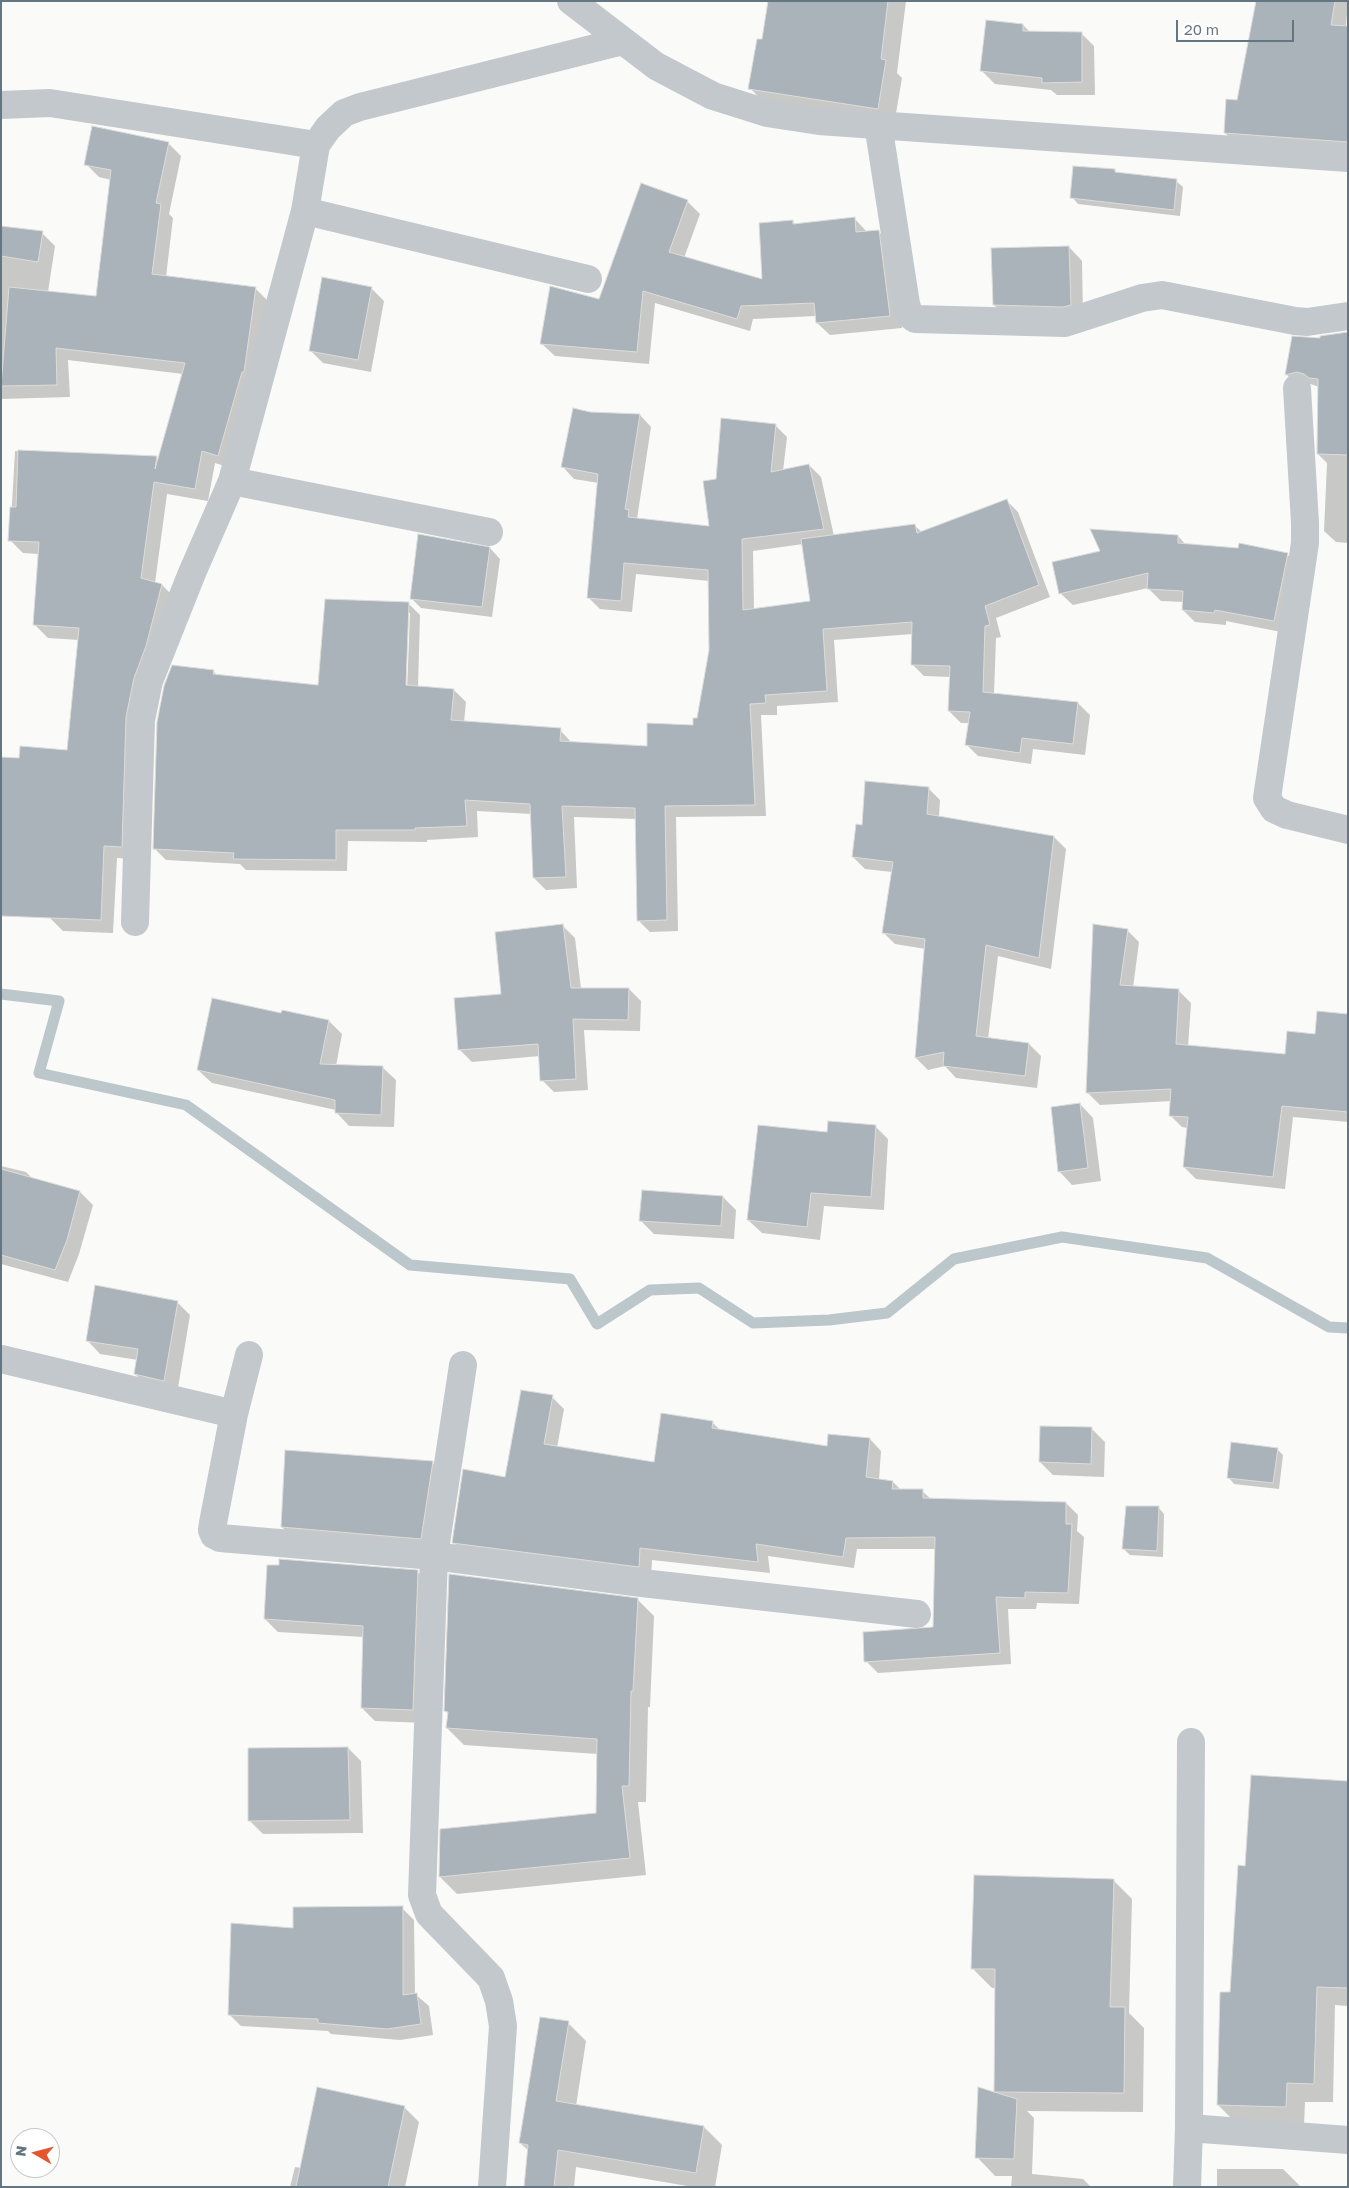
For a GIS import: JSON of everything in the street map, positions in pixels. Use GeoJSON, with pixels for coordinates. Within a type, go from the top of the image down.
{"type":"FeatureCollection","features":[{"type":"Feature","properties":{"kind":"street"},"geometry":{"type":"LineString","coordinates":[[571,1],[656,66],[713,96],[767,113],[819,121],[1348,158]]}},
{"type":"Feature","properties":{"kind":"street"},"geometry":{"type":"LineString","coordinates":[[135,922],[141,720],[143,710],[153,672],[192,572],[232,481],[305,211],[316,145],[328,128],[344,114],[360,107],[623,42]]}},
{"type":"Feature","properties":{"kind":"street"},"geometry":{"type":"LineString","coordinates":[[1,105],[50,103],[316,145]]}},
{"type":"Feature","properties":{"kind":"street"},"geometry":{"type":"LineString","coordinates":[[878,124],[906,304],[909,314],[915,319],[1065,323],[1142,298],[1162,295],[1295,321],[1307,322],[1348,316]]}},
{"type":"Feature","properties":{"kind":"street"},"geometry":{"type":"LineString","coordinates":[[305,211],[588,279]]}},
{"type":"Feature","properties":{"kind":"street"},"geometry":{"type":"LineString","coordinates":[[1297,388],[1305,524],[1304,543],[1267,798],[1274,809],[1287,815],[1348,830]]}},
{"type":"Feature","properties":{"kind":"street"},"geometry":{"type":"LineString","coordinates":[[232,481],[489,532]]}},
{"type":"Feature","properties":{"kind":"street"},"geometry":{"type":"LineString","coordinates":[[249,1355],[234,1414],[213,1523],[212,1530],[214,1535],[220,1538],[434,1556],[642,1583],[917,1614]]}},
{"type":"Feature","properties":{"kind":"street"},"geometry":{"type":"LineString","coordinates":[[1,1359],[234,1414]]}},
{"type":"Feature","properties":{"kind":"street"},"geometry":{"type":"LineString","coordinates":[[463,1365],[434,1556],[422,1895],[429,1914],[491,1978],[500,2001],[503,2026],[492,2187]]}},
{"type":"Feature","properties":{"kind":"street"},"geometry":{"type":"LineString","coordinates":[[1187,2187],[1191,1742]]}},
{"type":"Feature","properties":{"kind":"street"},"geometry":{"type":"LineString","coordinates":[[1189,2128],[1348,2140]]}},
{"type":"Feature","properties":{"kind":"building"},"geometry":{"type":"Polygon","coordinates":[[[768,1],[888,1],[881,59],[886,60],[878,109],[748,89],[757,39],[762,39],[768,1]]]}},
{"type":"Feature","properties":{"kind":"building"},"geometry":{"type":"Polygon","coordinates":[[[1256,1],[1335,1],[1331,25],[1348,26],[1348,142],[1224,133],[1226,99],[1237,100],[1256,1]]]}},
{"type":"Feature","properties":{"kind":"building"},"geometry":{"type":"Polygon","coordinates":[[[986,20],[1023,24],[1023,31],[1082,32],[1082,82],[1042,83],[1042,78],[980,71],[986,20]]]}},
{"type":"Feature","properties":{"kind":"building"},"geometry":{"type":"Polygon","coordinates":[[[92,126],[169,142],[156,203],[161,204],[152,274],[256,287],[244,372],[242,372],[218,456],[202,451],[195,489],[154,482],[141,578],[162,584],[146,646],[134,678],[126,717],[122,847],[104,846],[101,920],[1,916],[1,757],[19,758],[20,746],[67,750],[79,628],[33,625],[39,542],[8,541],[10,507],[16,507],[18,450],[157,456],[155,469],[185,363],[56,348],[57,385],[1,386],[9,287],[96,296],[111,170],[84,165],[92,126]]]}},
{"type":"Feature","properties":{"kind":"building"},"geometry":{"type":"Polygon","coordinates":[[[1073,166],[1115,169],[1115,172],[1177,179],[1174,210],[1070,198],[1073,166]]]}},
{"type":"Feature","properties":{"kind":"building"},"geometry":{"type":"Polygon","coordinates":[[[641,183],[688,200],[669,252],[762,279],[759,223],[793,220],[793,224],[855,217],[856,232],[879,230],[890,316],[816,323],[814,303],[741,306],[737,319],[643,291],[637,352],[540,344],[550,286],[599,299],[641,183]]]}},
{"type":"Feature","properties":{"kind":"building"},"geometry":{"type":"Polygon","coordinates":[[[1,226],[43,231],[38,262],[1,256],[1,226]]]}},
{"type":"Feature","properties":{"kind":"building"},"geometry":{"type":"Polygon","coordinates":[[[1069,246],[1071,305],[1063,307],[993,305],[991,248],[1069,246]]]}},
{"type":"Feature","properties":{"kind":"building"},"geometry":{"type":"Polygon","coordinates":[[[322,277],[372,287],[358,360],[309,351],[322,277]]]}},
{"type":"Feature","properties":{"kind":"building"},"geometry":{"type":"Polygon","coordinates":[[[1348,332],[1348,455],[1317,454],[1318,379],[1309,378],[1297,372],[1285,375],[1292,336],[1320,338],[1320,336],[1348,332]]]}},
{"type":"Feature","properties":{"kind":"building"},"geometry":{"type":"Polygon","coordinates":[[[573,408],[590,412],[640,414],[625,509],[629,510],[628,517],[709,526],[703,481],[716,479],[721,418],[776,424],[771,472],[809,464],[824,529],[742,539],[743,610],[810,601],[801,539],[915,524],[917,533],[1007,499],[1039,585],[985,606],[990,625],[985,626],[983,692],[1078,702],[1073,744],[1022,738],[1020,753],[965,745],[970,712],[948,711],[950,666],[911,665],[912,622],[823,629],[827,691],[765,695],[766,703],[750,704],[755,805],[665,806],[667,920],[637,921],[635,808],[562,806],[566,877],[533,878],[530,804],[465,800],[467,826],[415,828],[415,830],[336,830],[336,860],[233,859],[234,853],[153,849],[157,722],[164,686],[172,665],[214,670],[213,674],[318,685],[325,599],[409,602],[406,685],[454,689],[451,720],[561,728],[560,741],[647,746],[647,723],[693,725],[693,718],[697,718],[709,650],[708,570],[624,563],[621,601],[587,598],[598,474],[561,467],[573,408]]]}},
{"type":"Feature","properties":{"kind":"building"},"geometry":{"type":"Polygon","coordinates":[[[1090,529],[1178,535],[1178,543],[1238,548],[1239,543],[1288,553],[1274,621],[1215,610],[1214,613],[1182,610],[1183,591],[1147,589],[1148,573],[1059,594],[1052,562],[1100,551],[1090,529]]]}},
{"type":"Feature","properties":{"kind":"building"},"geometry":{"type":"Polygon","coordinates":[[[418,534],[490,547],[482,607],[410,599],[418,534]]]}},
{"type":"Feature","properties":{"kind":"building"},"geometry":{"type":"Polygon","coordinates":[[[865,781],[929,787],[927,814],[1054,836],[1039,958],[986,945],[976,1036],[1029,1043],[1025,1076],[943,1066],[944,1052],[915,1058],[925,939],[882,933],[893,862],[852,857],[856,824],[862,825],[865,781]]]}},
{"type":"Feature","properties":{"kind":"building"},"geometry":{"type":"Polygon","coordinates":[[[563,924],[571,988],[629,988],[628,1020],[573,1019],[576,1079],[540,1081],[538,1044],[458,1050],[454,998],[501,994],[495,932],[563,924]]]}},
{"type":"Feature","properties":{"kind":"building"},"geometry":{"type":"Polygon","coordinates":[[[1093,924],[1128,929],[1120,985],[1179,989],[1176,1044],[1285,1054],[1287,1031],[1315,1034],[1317,1011],[1348,1014],[1348,1112],[1282,1106],[1273,1177],[1183,1167],[1188,1117],[1169,1116],[1171,1089],[1086,1093],[1093,924]]]}},
{"type":"Feature","properties":{"kind":"building"},"geometry":{"type":"Polygon","coordinates":[[[212,998],[281,1013],[282,1010],[329,1020],[320,1064],[383,1066],[381,1115],[335,1113],[335,1100],[197,1070],[212,998]]]}},
{"type":"Feature","properties":{"kind":"building"},"geometry":{"type":"Polygon","coordinates":[[[1080,1103],[1088,1168],[1058,1172],[1051,1107],[1080,1103]]]}},
{"type":"Feature","properties":{"kind":"building"},"geometry":{"type":"Polygon","coordinates":[[[828,1121],[876,1125],[871,1197],[811,1193],[807,1227],[747,1220],[758,1125],[827,1132],[828,1121]]]}},
{"type":"Feature","properties":{"kind":"building"},"geometry":{"type":"Polygon","coordinates":[[[1,1169],[80,1191],[67,1240],[55,1270],[1,1255],[1,1169]]]}},
{"type":"Feature","properties":{"kind":"building"},"geometry":{"type":"Polygon","coordinates":[[[642,1190],[723,1196],[721,1226],[639,1221],[642,1190]]]}},
{"type":"Feature","properties":{"kind":"building"},"geometry":{"type":"Polygon","coordinates":[[[95,1285],[178,1301],[164,1381],[134,1374],[138,1349],[86,1341],[95,1285]]]}},
{"type":"Feature","properties":{"kind":"building"},"geometry":{"type":"Polygon","coordinates":[[[521,1390],[553,1395],[544,1444],[654,1462],[661,1413],[713,1421],[712,1428],[827,1446],[828,1434],[870,1438],[866,1477],[893,1481],[892,1489],[923,1489],[923,1498],[1066,1502],[1066,1524],[1072,1524],[1068,1593],[1025,1592],[1025,1598],[996,1597],[1000,1653],[864,1662],[863,1632],[933,1627],[935,1537],[846,1538],[843,1557],[756,1544],[758,1562],[640,1548],[639,1567],[452,1543],[463,1469],[505,1477],[521,1390]]]}},
{"type":"Feature","properties":{"kind":"building"},"geometry":{"type":"Polygon","coordinates":[[[1040,1426],[1092,1427],[1091,1464],[1039,1462],[1040,1426]]]}},
{"type":"Feature","properties":{"kind":"building"},"geometry":{"type":"Polygon","coordinates":[[[1231,1442],[1278,1448],[1273,1483],[1227,1478],[1231,1442]]]}},
{"type":"Feature","properties":{"kind":"building"},"geometry":{"type":"Polygon","coordinates":[[[285,1450],[433,1461],[421,1539],[281,1527],[285,1450]]]}},
{"type":"Feature","properties":{"kind":"building"},"geometry":{"type":"Polygon","coordinates":[[[1126,1506],[1159,1506],[1157,1551],[1122,1549],[1126,1506]]]}},
{"type":"Feature","properties":{"kind":"building"},"geometry":{"type":"Polygon","coordinates":[[[279,1559],[418,1570],[413,1710],[361,1708],[363,1626],[264,1619],[267,1565],[279,1565],[279,1559]]]}},
{"type":"Feature","properties":{"kind":"building"},"geometry":{"type":"Polygon","coordinates":[[[449,1574],[638,1598],[633,1691],[631,1691],[629,1786],[622,1786],[630,1858],[439,1877],[440,1829],[596,1813],[597,1739],[446,1728],[448,1712],[444,1711],[449,1574]]]}},
{"type":"Feature","properties":{"kind":"building"},"geometry":{"type":"Polygon","coordinates":[[[348,1747],[350,1820],[248,1821],[248,1748],[348,1747]]]}},
{"type":"Feature","properties":{"kind":"building"},"geometry":{"type":"Polygon","coordinates":[[[1251,1775],[1348,1781],[1348,1988],[1317,1987],[1314,2084],[1287,2083],[1286,2107],[1217,2105],[1220,1992],[1230,1992],[1238,1865],[1245,1866],[1251,1775]]]}},
{"type":"Feature","properties":{"kind":"building"},"geometry":{"type":"Polygon","coordinates":[[[974,1875],[1114,1879],[1110,2007],[1125,2007],[1124,2093],[994,2092],[995,1969],[971,1969],[974,1875]]]}},
{"type":"Feature","properties":{"kind":"building"},"geometry":{"type":"Polygon","coordinates":[[[403,1906],[403,1995],[417,1993],[421,2024],[387,2029],[318,2023],[318,2019],[228,2015],[231,1923],[293,1928],[293,1907],[403,1906]]]}},
{"type":"Feature","properties":{"kind":"building"},"geometry":{"type":"Polygon","coordinates":[[[540,2017],[569,2021],[556,2101],[704,2126],[696,2173],[558,2150],[554,2187],[524,2187],[528,2145],[519,2143],[540,2017]]]}},
{"type":"Feature","properties":{"kind":"building"},"geometry":{"type":"Polygon","coordinates":[[[317,2087],[405,2106],[388,2187],[296,2187],[317,2087]]]}},
{"type":"Feature","properties":{"kind":"building"},"geometry":{"type":"Polygon","coordinates":[[[978,2087],[1017,2099],[1014,2159],[975,2158],[978,2087]]]}},
{"type":"Feature","properties":{"kind":"waterway"},"geometry":{"type":"LineString","coordinates":[[1,994],[59,1001],[39,1073],[186,1105],[410,1265],[570,1279],[597,1324],[650,1290],[699,1288],[753,1323],[829,1320],[887,1313],[954,1259],[1062,1237],[1207,1258],[1329,1327],[1348,1328]]}}]}
